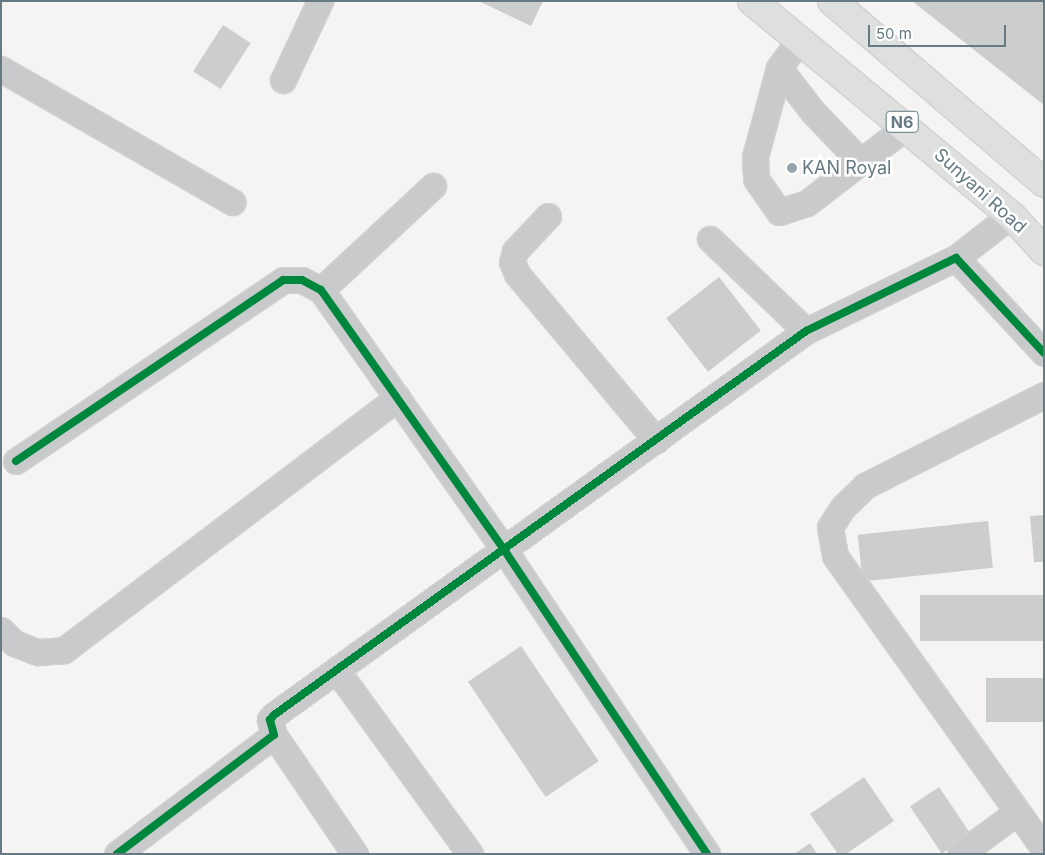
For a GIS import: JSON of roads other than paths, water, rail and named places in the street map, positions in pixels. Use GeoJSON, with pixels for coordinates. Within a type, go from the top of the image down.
{"type":"FeatureCollection","features":[{"type":"Feature","properties":{"kind":"main road","name":"Sunyani Road"},"geometry":{"type":"LineString","coordinates":[[752,1],[907,126],[1011,215],[1044,251]]}},
{"type":"Feature","properties":{"kind":"main road","name":"N6"},"geometry":{"type":"LineString","coordinates":[[832,1],[1044,183]]}},
{"type":"Feature","properties":{"kind":"street"},"geometry":{"type":"LineString","coordinates":[[283,80],[320,1]]}},
{"type":"Feature","properties":{"kind":"street"},"geometry":{"type":"LineString","coordinates":[[800,39],[779,68],[755,157],[756,179],[778,212],[807,203],[907,126]]}},
{"type":"Feature","properties":{"kind":"street"},"geometry":{"type":"LineString","coordinates":[[779,68],[813,112],[860,161]]}},
{"type":"Feature","properties":{"kind":"street"},"geometry":{"type":"LineString","coordinates":[[1,69],[232,202]]}},
{"type":"Feature","properties":{"kind":"street"},"geometry":{"type":"LineString","coordinates":[[321,290],[433,186]]}},
{"type":"Feature","properties":{"kind":"street"},"geometry":{"type":"LineString","coordinates":[[354,854],[274,735],[270,720],[274,715],[338,672],[806,331],[956,258],[1011,215]]}},
{"type":"Feature","properties":{"kind":"street"},"geometry":{"type":"LineString","coordinates":[[548,216],[515,251],[512,262],[517,274],[656,440]]}},
{"type":"Feature","properties":{"kind":"street"},"geometry":{"type":"LineString","coordinates":[[710,239],[806,331]]}},
{"type":"Feature","properties":{"kind":"street"},"geometry":{"type":"LineString","coordinates":[[956,258],[1044,353]]}},
{"type":"Feature","properties":{"kind":"street"},"geometry":{"type":"LineString","coordinates":[[16,461],[283,280],[302,280],[321,290],[505,551],[707,854]]}},
{"type":"Feature","properties":{"kind":"street"},"geometry":{"type":"LineString","coordinates":[[1044,395],[865,486],[843,507],[830,527],[835,556],[1016,813],[1044,849]]}},
{"type":"Feature","properties":{"kind":"street"},"geometry":{"type":"LineString","coordinates":[[1,630],[14,643],[38,652],[64,650],[397,398]]}},
{"type":"Feature","properties":{"kind":"street"},"geometry":{"type":"LineString","coordinates":[[338,672],[470,854]]}},
{"type":"Feature","properties":{"kind":"street"},"geometry":{"type":"LineString","coordinates":[[117,854],[274,735]]}},
{"type":"Feature","properties":{"kind":"street"},"geometry":{"type":"LineString","coordinates":[[960,854],[1016,813]]}},
{"type":"Feature","properties":{"kind":"place","name":"KAN Royal"},"geometry":{"type":"Point","coordinates":[792,168]}}]}
